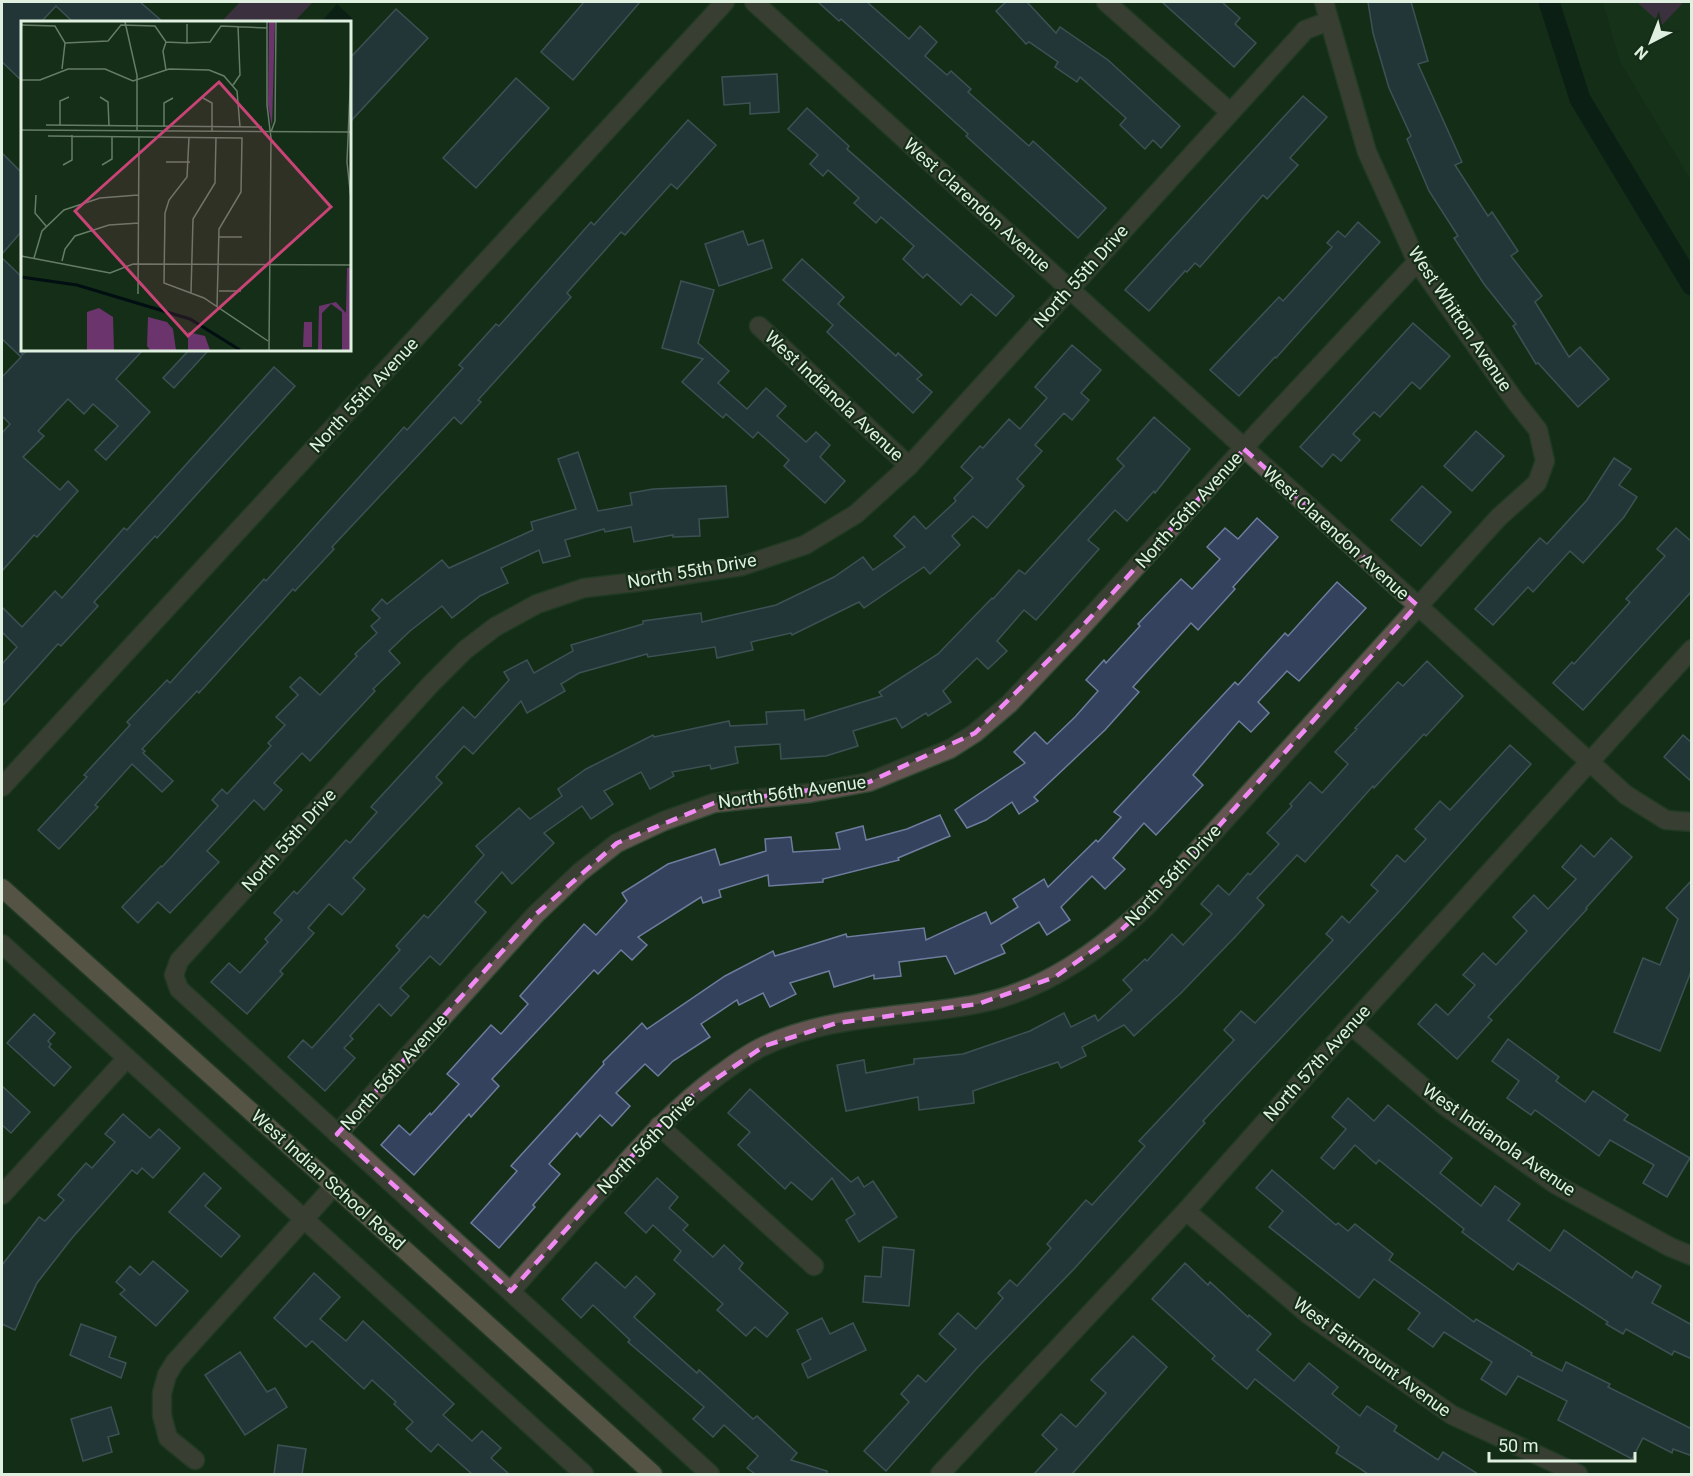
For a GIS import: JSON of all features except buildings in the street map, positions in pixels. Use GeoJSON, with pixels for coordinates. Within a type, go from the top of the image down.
{"type":"FeatureCollection","features":[{"type":"Feature","properties":{"kind":"main road","name":"West Indian School Road"},"geometry":{"type":"LineString","coordinates":[[2,888],[653,1474]]}},
{"type":"Feature","properties":{"kind":"street","name":"North 55th Avenue"},"geometry":{"type":"LineString","coordinates":[[2,787],[725,2]]}},
{"type":"Feature","properties":{"kind":"street","name":"West Clarendon Avenue"},"geometry":{"type":"LineString","coordinates":[[754,2],[1626,795],[1666,820],[1692,822]]}},
{"type":"Feature","properties":{"kind":"street"},"geometry":{"type":"LineString","coordinates":[[1106,2],[1230,112]]}},
{"type":"Feature","properties":{"kind":"street","name":"West Whitton Avenue"},"geometry":{"type":"LineString","coordinates":[[1324,2],[1367,152],[1417,262],[1538,430],[1545,461]]}},
{"type":"Feature","properties":{"kind":"street","name":"North 55th Drive"},"geometry":{"type":"LineString","coordinates":[[337,1134],[179,989],[174,975],[179,961],[430,685],[465,650],[495,627],[537,604],[584,588],[742,566],[805,545],[856,514],[909,466],[1305,30],[1329,21]]}},
{"type":"Feature","properties":{"kind":"street","name":"North 56th Avenue"},"geometry":{"type":"LineString","coordinates":[[337,1134],[535,915],[580,872],[617,843],[664,821],[714,803],[810,793],[869,782],[950,749],[975,733],[1009,704],[1077,632],[1417,262]]}},
{"type":"Feature","properties":{"kind":"street","name":"West Indianola Avenue"},"geometry":{"type":"LineString","coordinates":[[759,326],[909,466]]}},
{"type":"Feature","properties":{"kind":"street","name":"North 56th Drive"},"geometry":{"type":"LineString","coordinates":[[511,1291],[659,1126],[694,1094],[737,1062],[764,1046],[808,1029],[978,1004],[1016,993],[1055,977],[1118,933],[1148,905],[1416,605],[1498,517],[1537,483],[1545,461]]}},
{"type":"Feature","properties":{"kind":"street","name":"North 57th Avenue"},"geometry":{"type":"LineString","coordinates":[[940,1474],[1186,1210],[1692,649]]}},
{"type":"Feature","properties":{"kind":"street"},"geometry":{"type":"LineString","coordinates":[[2,944],[584,1474]]}},
{"type":"Feature","properties":{"kind":"street","name":"West Indianola Avenue"},"geometry":{"type":"LineString","coordinates":[[1351,1025],[1444,1106],[1555,1184],[1670,1247],[1692,1256]]}},
{"type":"Feature","properties":{"kind":"street"},"geometry":{"type":"LineString","coordinates":[[2,1195],[127,1058]]}},
{"type":"Feature","properties":{"kind":"street"},"geometry":{"type":"LineString","coordinates":[[659,1126],[814,1266]]}},
{"type":"Feature","properties":{"kind":"street"},"geometry":{"type":"LineString","coordinates":[[337,1134],[710,1474]]}},
{"type":"Feature","properties":{"kind":"street"},"geometry":{"type":"LineString","coordinates":[[195,1460],[168,1438],[162,1415],[162,1393],[167,1375],[175,1362],[334,1186]]}},
{"type":"Feature","properties":{"kind":"street","name":"West Fairmount Avenue"},"geometry":{"type":"LineString","coordinates":[[1186,1210],[1310,1315],[1452,1415],[1578,1474]]}},
{"type":"Feature","properties":{"kind":"highlighted area"},"geometry":{"type":"Polygon","coordinates":[[[1244,449],[1417,605],[1148,905],[1118,933],[1055,977],[978,1004],[837,1023],[764,1046],[694,1094],[659,1126],[511,1291],[337,1134],[535,915],[617,843],[714,803],[869,782],[975,733],[1077,632],[1244,449]]]}},
{"type":"Feature","properties":{"kind":"shaded area"},"geometry":{"type":"Polygon","coordinates":[[[240,2],[313,2],[295,21],[222,21],[240,2]]]}},
{"type":"Feature","properties":{"kind":"shaded area"},"geometry":{"type":"Polygon","coordinates":[[[1603,2],[1691,2],[1691,180],[1620,61],[1603,2]]]}},
{"type":"Feature","properties":{"kind":"shaded area"},"geometry":{"type":"Polygon","coordinates":[[[1637,2],[1684,2],[1662,25],[1637,2]]]}},
{"type":"Feature","properties":{"kind":"shaded area"},"geometry":{"type":"Polygon","coordinates":[[[337,4],[353,19],[350,21],[322,21],[337,4]]]}},
{"type":"Feature","properties":{"kind":"waterway"},"geometry":{"type":"LineString","coordinates":[[1549,2],[1580,99],[1692,285]]}}]}
